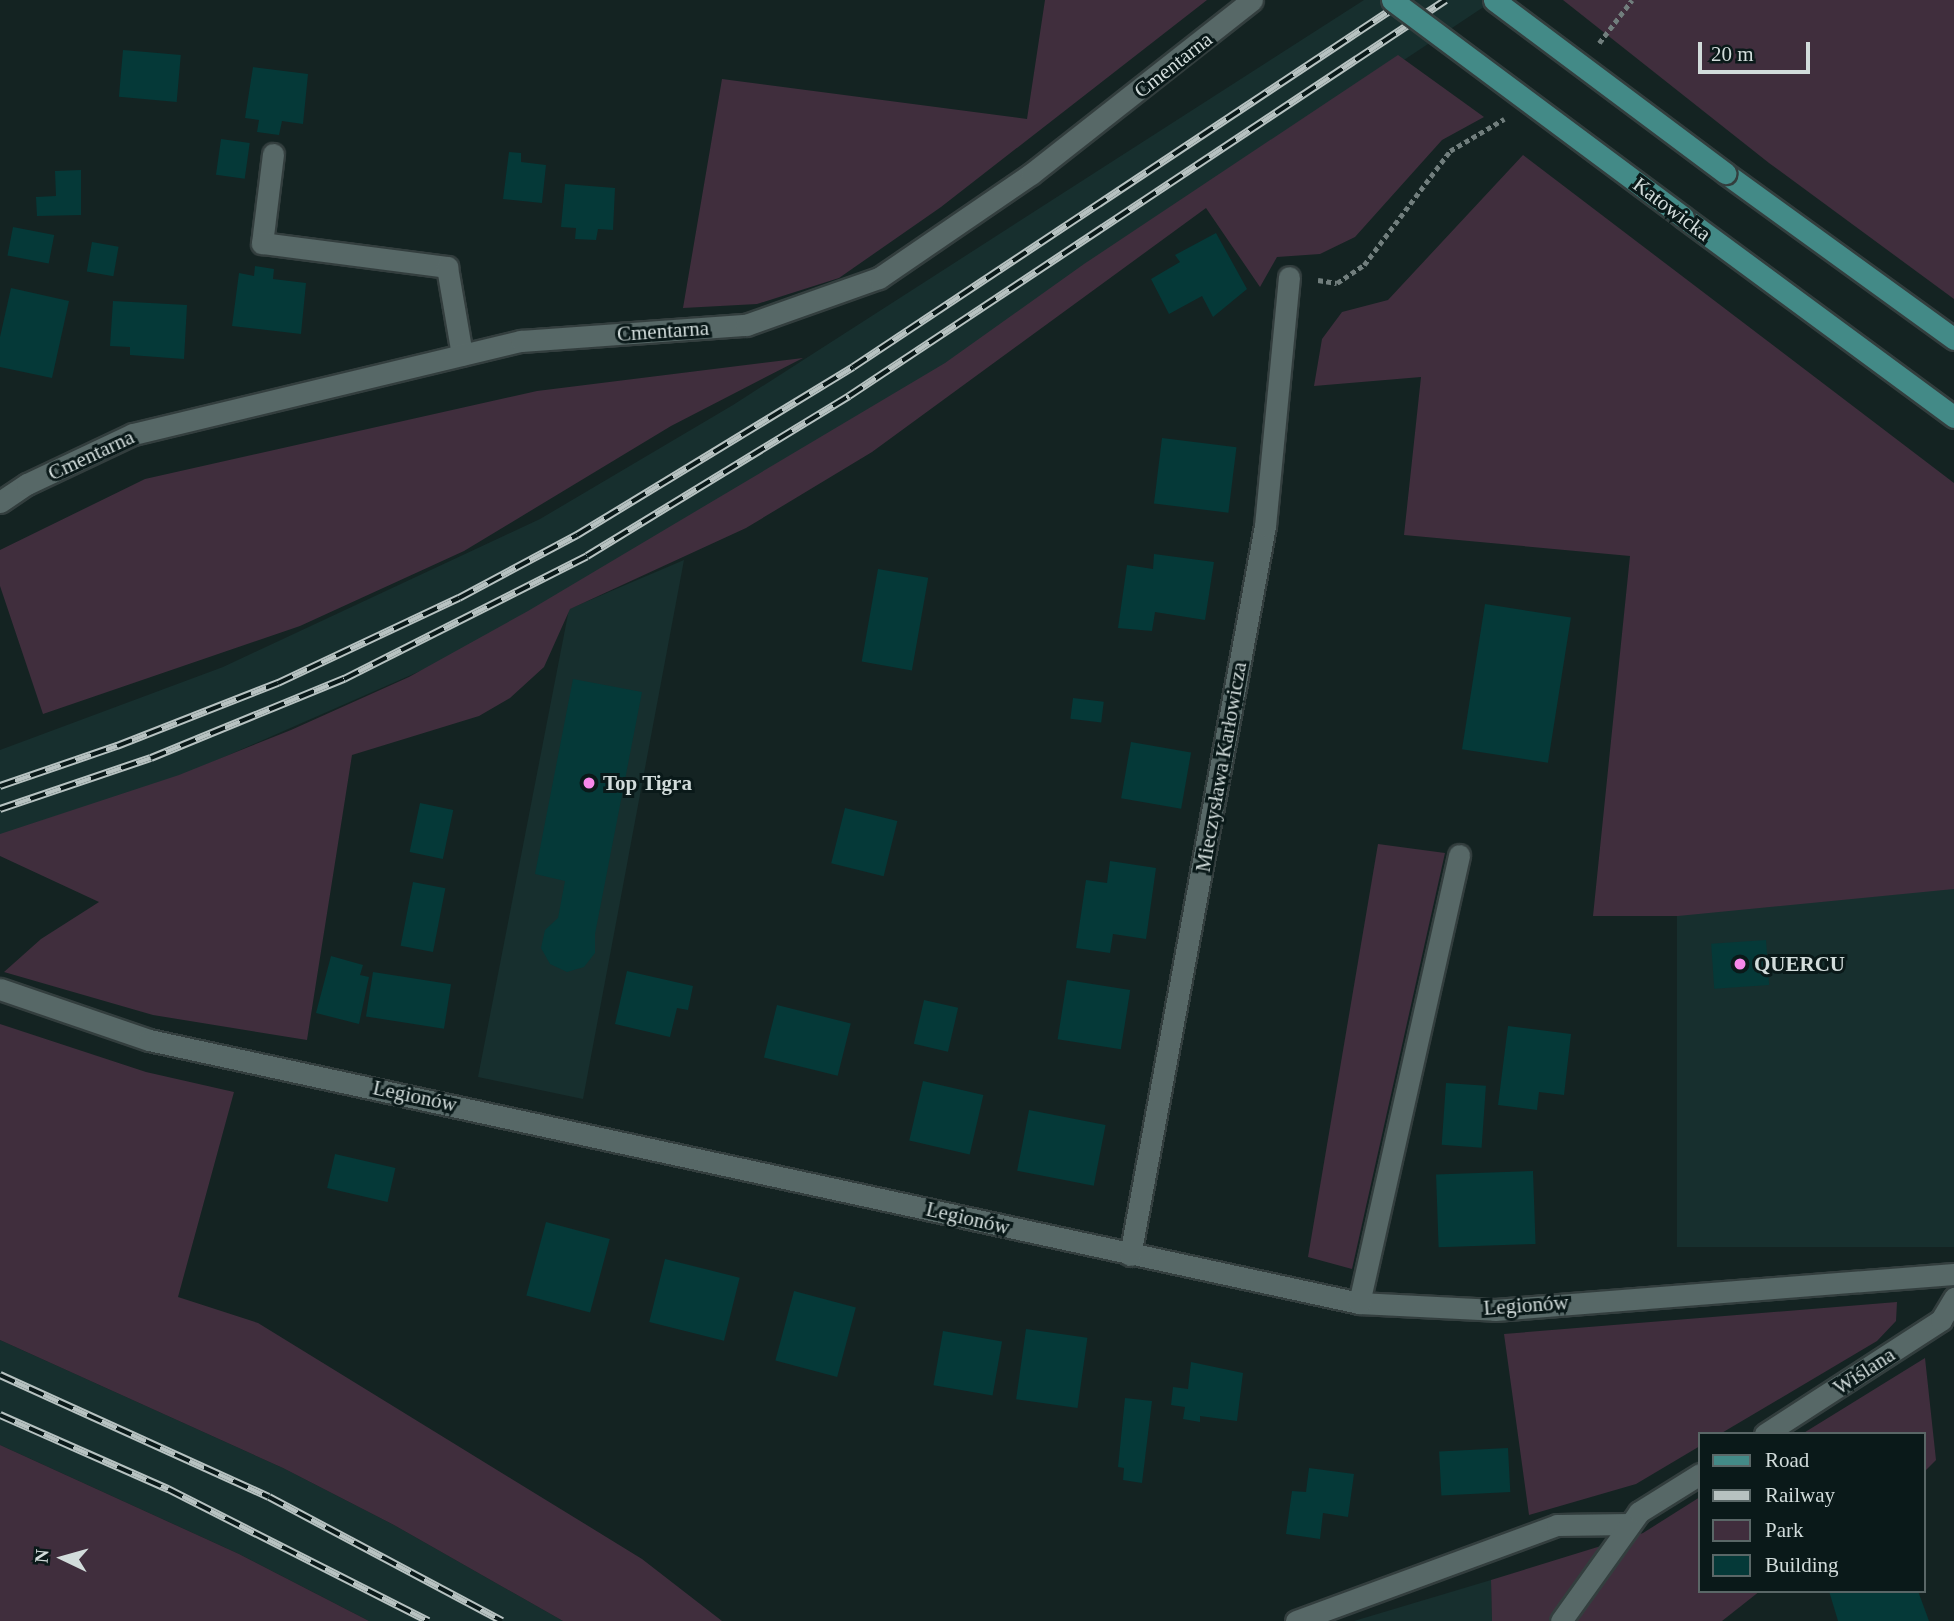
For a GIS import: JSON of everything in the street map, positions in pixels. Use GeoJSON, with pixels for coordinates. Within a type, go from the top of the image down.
{"type":"FeatureCollection","features":[{"type":"Feature","properties":{"kind":"main road","name":"Katowicka"},"geometry":{"type":"LineString","coordinates":[[1392,0],[1954,417]]}},
{"type":"Feature","properties":{"kind":"main road"},"geometry":{"type":"LineString","coordinates":[[1494,0],[1725,173],[1954,339]]}},
{"type":"Feature","properties":{"kind":"street","name":"Cmentarna"},"geometry":{"type":"LineString","coordinates":[[0,502],[133,434],[521,341],[746,325],[879,278],[1031,174],[1252,0]]}},
{"type":"Feature","properties":{"kind":"street"},"geometry":{"type":"LineString","coordinates":[[273,154],[262,243],[447,267],[462,355]]}},
{"type":"Feature","properties":{"kind":"street","name":"Mieczysława Karłowicza"},"geometry":{"type":"LineString","coordinates":[[1130,1255],[1265,526],[1289,277]]}},
{"type":"Feature","properties":{"kind":"street"},"geometry":{"type":"LineString","coordinates":[[1359,1303],[1460,855]]}},
{"type":"Feature","properties":{"kind":"street","name":"Legionów"},"geometry":{"type":"LineString","coordinates":[[0,989],[149,1040],[701,1157],[1130,1255],[1359,1303],[1495,1310],[1954,1274]]}},
{"type":"Feature","properties":{"kind":"street","name":"Wiślana"},"geometry":{"type":"LineString","coordinates":[[1768,1432],[1941,1320],[1954,1298]]}},
{"type":"Feature","properties":{"kind":"street"},"geometry":{"type":"LineString","coordinates":[[1561,1621],[1639,1512],[1699,1475]]}},
{"type":"Feature","properties":{"kind":"street"},"geometry":{"type":"LineString","coordinates":[[1296,1621],[1557,1525],[1630,1524]]}},
{"type":"Feature","properties":{"kind":"path"},"geometry":{"type":"LineString","coordinates":[[1593,48],[1603,40],[1632,0]]}},
{"type":"Feature","properties":{"kind":"path"},"geometry":{"type":"LineString","coordinates":[[1289,277],[1337,282],[1364,265],[1450,151],[1514,112]]}},
{"type":"Feature","properties":{"kind":"shaded area"},"geometry":{"type":"Polygon","coordinates":[[[1364,0],[1494,0],[879,410],[452,657],[165,783],[0,841],[0,750],[223,667],[540,519],[733,405],[1364,0]]]}},
{"type":"Feature","properties":{"kind":"shaded area"},"geometry":{"type":"Polygon","coordinates":[[[684,560],[583,1099],[478,1077],[569,609],[684,560]]]}},
{"type":"Feature","properties":{"kind":"shaded area"},"geometry":{"type":"Polygon","coordinates":[[[1677,889],[1954,889],[1954,1247],[1677,1247],[1677,889]]]}},
{"type":"Feature","properties":{"kind":"shaded area"},"geometry":{"type":"Polygon","coordinates":[[[0,1340],[283,1468],[394,1525],[563,1621],[369,1621],[239,1554],[0,1445],[0,1340]]]}},
{"type":"Feature","properties":{"kind":"shaded area"},"geometry":{"type":"Polygon","coordinates":[[[1491,1580],[1492,1621],[1354,1621],[1491,1580]]]}},
{"type":"Feature","properties":{"kind":"green space"},"geometry":{"type":"Polygon","coordinates":[[[1045,0],[1207,0],[941,207],[839,278],[757,304],[683,308],[722,79],[1027,119],[1045,0]]]}},
{"type":"Feature","properties":{"kind":"green space"},"geometry":{"type":"Polygon","coordinates":[[[1563,0],[1954,0],[1954,299],[1769,163],[1563,0]]]}},
{"type":"Feature","properties":{"kind":"green space"},"geometry":{"type":"Polygon","coordinates":[[[1398,55],[1484,117],[1442,140],[1355,237],[1320,254],[1277,257],[1260,287],[1206,208],[872,452],[746,528],[570,609],[544,667],[510,698],[479,716],[352,755],[307,1040],[153,1015],[4,972],[41,939],[99,902],[0,856],[0,834],[179,775],[291,730],[409,677],[528,611],[945,363],[1084,264],[1398,55]]]}},
{"type":"Feature","properties":{"kind":"green space"},"geometry":{"type":"Polygon","coordinates":[[[1523,155],[1954,483],[1954,889],[1678,916],[1593,916],[1630,556],[1404,535],[1421,377],[1314,386],[1322,339],[1342,312],[1388,300],[1523,155]]]}},
{"type":"Feature","properties":{"kind":"green space"},"geometry":{"type":"Polygon","coordinates":[[[803,358],[671,426],[464,551],[300,626],[43,714],[0,586],[0,550],[145,479],[537,391],[803,358]]]}},
{"type":"Feature","properties":{"kind":"green space"},"geometry":{"type":"Polygon","coordinates":[[[1378,844],[1445,853],[1352,1269],[1308,1257],[1378,844]]]}},
{"type":"Feature","properties":{"kind":"green space"},"geometry":{"type":"Polygon","coordinates":[[[0,1024],[146,1072],[234,1092],[178,1297],[258,1323],[642,1559],[722,1621],[563,1621],[394,1525],[283,1468],[0,1340],[0,1024]]]}},
{"type":"Feature","properties":{"kind":"green space"},"geometry":{"type":"Polygon","coordinates":[[[1897,1302],[1896,1321],[1877,1341],[1723,1432],[1699,1432],[1699,1447],[1636,1484],[1529,1515],[1504,1334],[1897,1302]]]}},
{"type":"Feature","properties":{"kind":"green space"},"geometry":{"type":"Polygon","coordinates":[[[1925,1358],[1936,1460],[1926,1470],[1926,1432],[1805,1432],[1925,1358]]]}},
{"type":"Feature","properties":{"kind":"green space"},"geometry":{"type":"Polygon","coordinates":[[[0,1445],[239,1554],[369,1621],[0,1621],[0,1445]]]}},
{"type":"Feature","properties":{"kind":"green space"},"geometry":{"type":"Polygon","coordinates":[[[1699,1498],[1699,1593],[1757,1593],[1722,1621],[1492,1621],[1491,1580],[1643,1533],[1699,1498]]]}},
{"type":"Feature","properties":{"kind":"building"},"geometry":{"type":"Polygon","coordinates":[[[123,50],[181,55],[177,102],[119,97],[123,50]]]}},
{"type":"Feature","properties":{"kind":"building"},"geometry":{"type":"Polygon","coordinates":[[[253,67],[308,74],[303,124],[282,121],[279,135],[257,132],[259,120],[245,118],[253,67]]]}},
{"type":"Feature","properties":{"kind":"building"},"geometry":{"type":"Polygon","coordinates":[[[221,139],[250,143],[245,179],[216,175],[221,139]]]}},
{"type":"Feature","properties":{"kind":"building"},"geometry":{"type":"Polygon","coordinates":[[[509,152],[521,153],[521,162],[546,165],[542,203],[503,199],[509,152]]]}},
{"type":"Feature","properties":{"kind":"building"},"geometry":{"type":"Polygon","coordinates":[[[81,170],[81,215],[37,216],[36,197],[56,196],[55,171],[81,170]]]}},
{"type":"Feature","properties":{"kind":"building"},"geometry":{"type":"Polygon","coordinates":[[[565,184],[615,188],[613,230],[598,229],[596,240],[575,239],[576,228],[561,227],[565,184]]]}},
{"type":"Feature","properties":{"kind":"building"},"geometry":{"type":"Polygon","coordinates":[[[13,227],[54,235],[49,263],[7,255],[13,227]]]}},
{"type":"Feature","properties":{"kind":"building"},"geometry":{"type":"Polygon","coordinates":[[[1216,233],[1247,289],[1213,317],[1202,296],[1169,314],[1151,279],[1180,262],[1175,255],[1216,233]]]}},
{"type":"Feature","properties":{"kind":"building"},"geometry":{"type":"Polygon","coordinates":[[[92,242],[119,247],[113,276],[87,272],[92,242]]]}},
{"type":"Feature","properties":{"kind":"building"},"geometry":{"type":"Polygon","coordinates":[[[255,266],[274,269],[273,279],[306,283],[301,334],[232,326],[239,273],[254,276],[255,266]]]}},
{"type":"Feature","properties":{"kind":"building"},"geometry":{"type":"Polygon","coordinates":[[[11,288],[69,301],[52,378],[0,367],[0,337],[11,288]]]}},
{"type":"Feature","properties":{"kind":"building"},"geometry":{"type":"Polygon","coordinates":[[[113,301],[187,305],[184,359],[130,355],[130,347],[110,346],[113,301]]]}},
{"type":"Feature","properties":{"kind":"building"},"geometry":{"type":"Polygon","coordinates":[[[1162,438],[1236,447],[1228,513],[1154,504],[1162,438]]]}},
{"type":"Feature","properties":{"kind":"building"},"geometry":{"type":"Polygon","coordinates":[[[1154,554],[1214,562],[1205,620],[1155,612],[1152,631],[1118,628],[1127,565],[1153,569],[1154,554]]]}},
{"type":"Feature","properties":{"kind":"building"},"geometry":{"type":"Polygon","coordinates":[[[878,569],[928,578],[912,670],[862,662],[878,569]]]}},
{"type":"Feature","properties":{"kind":"building"},"geometry":{"type":"Polygon","coordinates":[[[1485,604],[1571,618],[1548,763],[1462,749],[1485,604]]]}},
{"type":"Feature","properties":{"kind":"building","name":"Top Tigra"},"geometry":{"type":"Polygon","coordinates":[[[573,679],[642,692],[595,934],[595,953],[584,967],[567,972],[550,964],[541,948],[545,930],[558,918],[565,881],[535,874],[573,679]]]}},
{"type":"Feature","properties":{"kind":"building"},"geometry":{"type":"Polygon","coordinates":[[[1073,698],[1104,702],[1101,723],[1070,719],[1073,698]]]}},
{"type":"Feature","properties":{"kind":"building"},"geometry":{"type":"Polygon","coordinates":[[[1131,742],[1191,753],[1181,809],[1121,798],[1131,742]]]}},
{"type":"Feature","properties":{"kind":"building"},"geometry":{"type":"Polygon","coordinates":[[[420,803],[453,810],[443,859],[410,852],[420,803]]]}},
{"type":"Feature","properties":{"kind":"building"},"geometry":{"type":"Polygon","coordinates":[[[845,808],[897,821],[884,876],[831,863],[845,808]]]}},
{"type":"Feature","properties":{"kind":"building"},"geometry":{"type":"Polygon","coordinates":[[[1110,861],[1156,868],[1146,939],[1113,934],[1110,953],[1076,948],[1086,880],[1107,883],[1110,861]]]}},
{"type":"Feature","properties":{"kind":"building"},"geometry":{"type":"Polygon","coordinates":[[[413,882],[445,888],[433,952],[401,946],[413,882]]]}},
{"type":"Feature","properties":{"kind":"building","name":"QUERCU"},"geometry":{"type":"Polygon","coordinates":[[[1766,940],[1769,985],[1714,989],[1711,944],[1766,940]]]}},
{"type":"Feature","properties":{"kind":"building"},"geometry":{"type":"Polygon","coordinates":[[[331,956],[363,965],[360,975],[369,977],[359,1024],[316,1013],[331,956]]]}},
{"type":"Feature","properties":{"kind":"building"},"geometry":{"type":"Polygon","coordinates":[[[627,971],[693,986],[688,1010],[677,1008],[670,1037],[615,1024],[627,971]]]}},
{"type":"Feature","properties":{"kind":"building"},"geometry":{"type":"Polygon","coordinates":[[[373,972],[451,984],[444,1029],[366,1016],[373,972]]]}},
{"type":"Feature","properties":{"kind":"building"},"geometry":{"type":"Polygon","coordinates":[[[1067,980],[1130,990],[1121,1049],[1058,1039],[1067,980]]]}},
{"type":"Feature","properties":{"kind":"building"},"geometry":{"type":"Polygon","coordinates":[[[924,1000],[958,1008],[948,1052],[914,1044],[924,1000]]]}},
{"type":"Feature","properties":{"kind":"building"},"geometry":{"type":"Polygon","coordinates":[[[777,1005],[851,1023],[838,1076],[764,1057],[777,1005]]]}},
{"type":"Feature","properties":{"kind":"building"},"geometry":{"type":"Polygon","coordinates":[[[1508,1026],[1571,1034],[1564,1095],[1539,1092],[1537,1110],[1498,1105],[1508,1026]]]}},
{"type":"Feature","properties":{"kind":"building"},"geometry":{"type":"Polygon","coordinates":[[[923,1081],[983,1095],[970,1154],[909,1140],[923,1081]]]}},
{"type":"Feature","properties":{"kind":"building"},"geometry":{"type":"Polygon","coordinates":[[[1446,1083],[1486,1086],[1482,1148],[1442,1145],[1446,1083]]]}},
{"type":"Feature","properties":{"kind":"building"},"geometry":{"type":"Polygon","coordinates":[[[1029,1110],[1106,1125],[1094,1186],[1017,1171],[1029,1110]]]}},
{"type":"Feature","properties":{"kind":"building"},"geometry":{"type":"Polygon","coordinates":[[[335,1154],[395,1168],[388,1202],[327,1188],[335,1154]]]}},
{"type":"Feature","properties":{"kind":"building"},"geometry":{"type":"Polygon","coordinates":[[[1533,1171],[1536,1244],[1439,1247],[1436,1174],[1533,1171]]]}},
{"type":"Feature","properties":{"kind":"building"},"geometry":{"type":"Polygon","coordinates":[[[546,1222],[610,1239],[590,1312],[526,1295],[546,1222]]]}},
{"type":"Feature","properties":{"kind":"building"},"geometry":{"type":"Polygon","coordinates":[[[665,1259],[740,1278],[724,1341],[649,1322],[665,1259]]]}},
{"type":"Feature","properties":{"kind":"building"},"geometry":{"type":"Polygon","coordinates":[[[794,1291],[856,1308],[837,1377],[775,1361],[794,1291]]]}},
{"type":"Feature","properties":{"kind":"building"},"geometry":{"type":"Polygon","coordinates":[[[1026,1329],[1087,1338],[1078,1408],[1016,1399],[1026,1329]]]}},
{"type":"Feature","properties":{"kind":"building"},"geometry":{"type":"Polygon","coordinates":[[[943,1331],[1002,1341],[993,1396],[933,1385],[943,1331]]]}},
{"type":"Feature","properties":{"kind":"building"},"geometry":{"type":"Polygon","coordinates":[[[1191,1362],[1243,1373],[1237,1421],[1200,1416],[1200,1422],[1183,1419],[1185,1407],[1171,1405],[1173,1387],[1188,1389],[1191,1362]]]}},
{"type":"Feature","properties":{"kind":"building"},"geometry":{"type":"Polygon","coordinates":[[[1125,1398],[1152,1401],[1142,1483],[1123,1480],[1124,1468],[1118,1467],[1125,1398]]]}},
{"type":"Feature","properties":{"kind":"building"},"geometry":{"type":"Polygon","coordinates":[[[1508,1448],[1510,1492],[1441,1496],[1439,1452],[1508,1448]]]}},
{"type":"Feature","properties":{"kind":"building"},"geometry":{"type":"Polygon","coordinates":[[[1309,1468],[1354,1474],[1348,1517],[1323,1513],[1320,1539],[1286,1534],[1292,1491],[1306,1492],[1309,1468]]]}},
{"type":"Feature","properties":{"kind":"building"},"geometry":{"type":"Polygon","coordinates":[[[1830,1593],[1919,1593],[1929,1621],[1838,1621],[1830,1593]]]}},
{"type":"Feature","properties":{"kind":"railway"},"geometry":{"type":"LineString","coordinates":[[0,786],[117,746],[278,683],[459,598],[577,535],[853,367],[1406,0]]}},
{"type":"Feature","properties":{"kind":"railway"},"geometry":{"type":"LineString","coordinates":[[0,809],[151,758],[344,679],[587,556],[849,396],[1446,0]]}},
{"type":"Feature","properties":{"kind":"railway"},"geometry":{"type":"LineString","coordinates":[[0,1375],[269,1497],[502,1621]]}},
{"type":"Feature","properties":{"kind":"railway"},"geometry":{"type":"LineString","coordinates":[[0,1415],[168,1489],[428,1621]]}},
{"type":"Feature","properties":{"kind":"place","name":"Top Tigra"},"geometry":{"type":"Point","coordinates":[589,783]}},
{"type":"Feature","properties":{"kind":"place","name":"QUERCU"},"geometry":{"type":"Point","coordinates":[1740,964]}}]}
